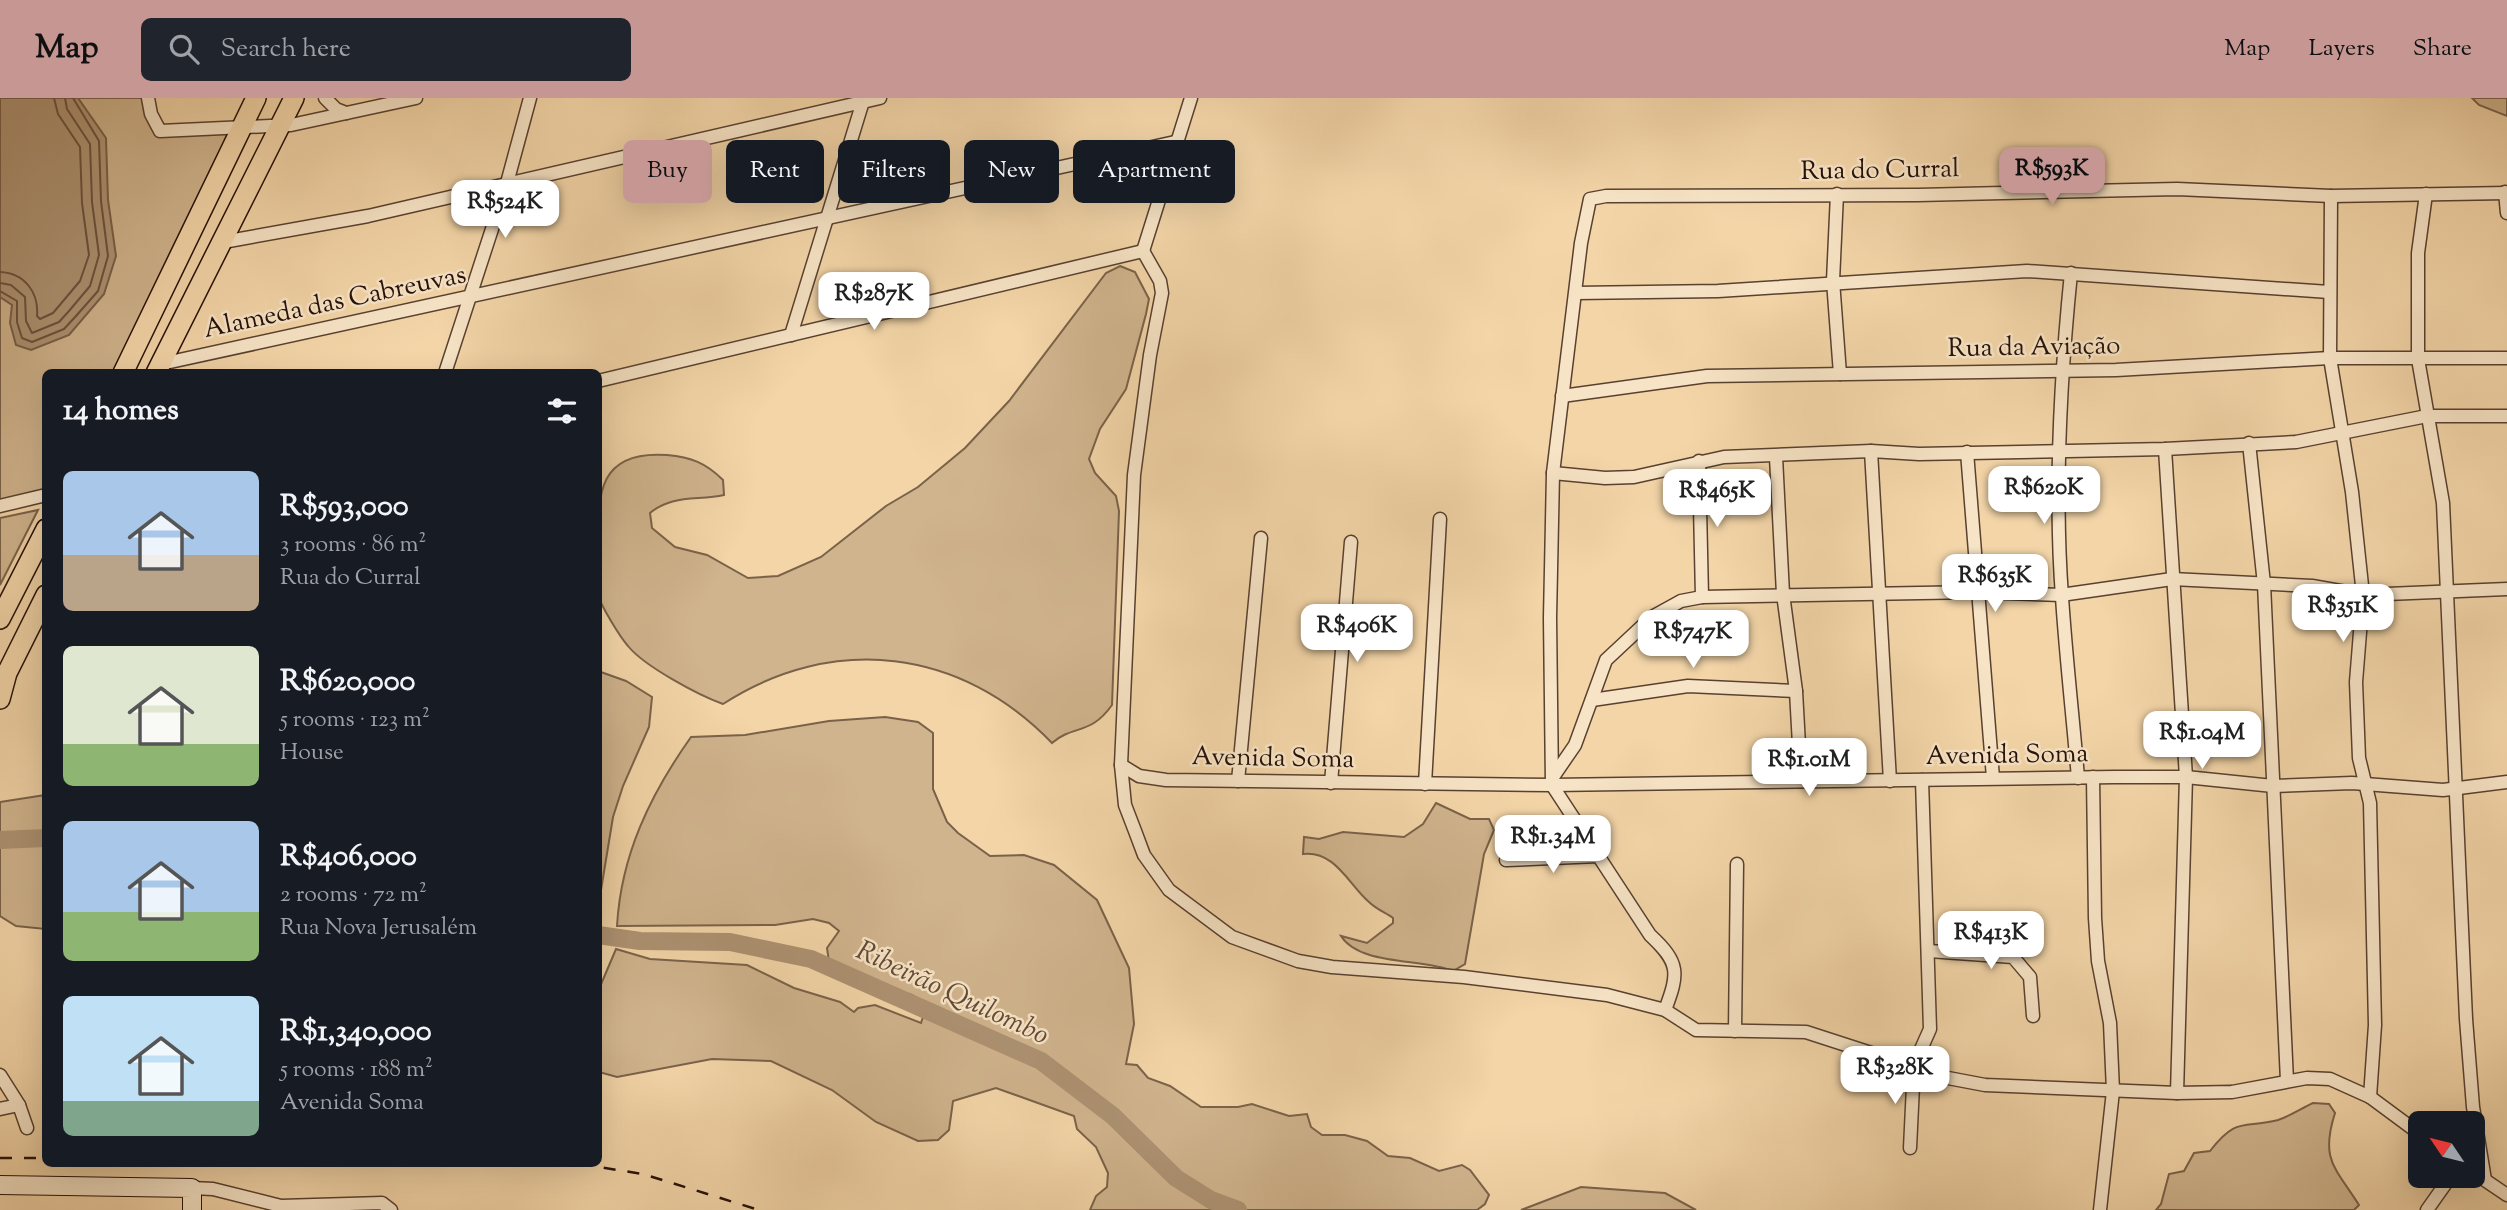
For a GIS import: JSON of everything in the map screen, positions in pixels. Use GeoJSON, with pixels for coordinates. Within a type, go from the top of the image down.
{"type":"FeatureCollection","features":[{"type":"Feature","properties":{"kind":"main road"},"geometry":{"type":"LineString","coordinates":[[125,369],[256,98]]}},
{"type":"Feature","properties":{"kind":"main road"},"geometry":{"type":"LineString","coordinates":[[159,368],[294,101]]}},
{"type":"Feature","properties":{"kind":"main road"},"geometry":{"type":"LineString","coordinates":[[0,619],[5,602],[42,536]]}},
{"type":"Feature","properties":{"kind":"main road"},"geometry":{"type":"LineString","coordinates":[[0,699],[7,673],[42,603]]}},
{"type":"Feature","properties":{"kind":"street"},"geometry":{"type":"LineString","coordinates":[[148,98],[151,114],[160,131],[280,126],[416,98]]}},
{"type":"Feature","properties":{"kind":"street"},"geometry":{"type":"LineString","coordinates":[[325,98],[336,109],[346,113]]}},
{"type":"Feature","properties":{"kind":"street"},"geometry":{"type":"LineString","coordinates":[[446,369],[507,183],[530,98]]}},
{"type":"Feature","properties":{"kind":"street"},"geometry":{"type":"LineString","coordinates":[[223,242],[368,216],[880,98]]}},
{"type":"Feature","properties":{"kind":"street"},"geometry":{"type":"LineString","coordinates":[[1176,140],[1191,98]]}},
{"type":"Feature","properties":{"kind":"street"},"geometry":{"type":"LineString","coordinates":[[791,335],[863,100]]}},
{"type":"Feature","properties":{"kind":"street","name":"Alameda das Cabreuvas"},"geometry":{"type":"LineString","coordinates":[[159,368],[1073,164]]}},
{"type":"Feature","properties":{"kind":"street","name":"Rua do Curral"},"geometry":{"type":"LineString","coordinates":[[1576,293],[1580,243],[1590,199],[1606,196],[2177,189],[2331,196],[2506,192]]}},
{"type":"Feature","properties":{"kind":"street"},"geometry":{"type":"LineString","coordinates":[[2506,192],[2507,214]]}},
{"type":"Feature","properties":{"kind":"street"},"geometry":{"type":"LineString","coordinates":[[1837,194],[1833,281],[1840,374]]}},
{"type":"Feature","properties":{"kind":"street"},"geometry":{"type":"LineString","coordinates":[[2426,194],[2418,253],[2418,359],[2443,503],[2466,1019],[2473,1107],[2486,1180],[2507,1195]]}},
{"type":"Feature","properties":{"kind":"street"},"geometry":{"type":"LineString","coordinates":[[2331,196],[2330,358],[2340,432],[2352,492],[2363,595],[2356,682],[2359,758],[2370,803],[2375,1025],[2370,1097]]}},
{"type":"Feature","properties":{"kind":"street"},"geometry":{"type":"LineString","coordinates":[[1157,203],[1143,251],[1160,281],[1162,293],[1150,355],[1134,475],[1121,765],[1125,805],[1144,855],[1157,876],[1197,914],[1232,937],[1279,955],[1321,965],[1471,978],[1607,995],[1665,1010],[1696,1030],[1806,1032],[1948,1078],[1985,1085],[2177,1093],[2232,1092],[2307,1078],[2330,1079],[2370,1097],[2408,1125]]}},
{"type":"Feature","properties":{"kind":"street"},"geometry":{"type":"LineString","coordinates":[[232,223],[248,238]]}},
{"type":"Feature","properties":{"kind":"street"},"geometry":{"type":"LineString","coordinates":[[602,380],[1143,251]]}},
{"type":"Feature","properties":{"kind":"street"},"geometry":{"type":"LineString","coordinates":[[1665,1010],[1675,982],[1670,954],[1650,935],[1553,781],[1550,618],[1553,473],[1576,293],[1718,290],[2027,271],[2329,292]]}},
{"type":"Feature","properties":{"kind":"street"},"geometry":{"type":"LineString","coordinates":[[2071,273],[2061,371],[2061,595],[2078,778]]}},
{"type":"Feature","properties":{"kind":"street","name":"Rua da Aviação"},"geometry":{"type":"LineString","coordinates":[[1562,396],[1707,376],[2061,371],[2330,358],[2507,358]]}},
{"type":"Feature","properties":{"kind":"street"},"geometry":{"type":"LineString","coordinates":[[1553,473],[1605,478],[1634,477],[1699,461],[1871,451],[2165,449],[2296,442],[2427,416],[2507,416]]}},
{"type":"Feature","properties":{"kind":"street"},"geometry":{"type":"LineString","coordinates":[[2249,443],[2264,584],[2287,1081]]}},
{"type":"Feature","properties":{"kind":"street"},"geometry":{"type":"LineString","coordinates":[[2165,449],[2186,777],[2177,1093]]}},
{"type":"Feature","properties":{"kind":"street"},"geometry":{"type":"LineString","coordinates":[[1871,451],[1890,781]]}},
{"type":"Feature","properties":{"kind":"street"},"geometry":{"type":"LineString","coordinates":[[1967,452],[1993,778]]}},
{"type":"Feature","properties":{"kind":"street"},"geometry":{"type":"LineString","coordinates":[[1776,457],[1783,594],[1796,691],[1801,781]]}},
{"type":"Feature","properties":{"kind":"street"},"geometry":{"type":"LineString","coordinates":[[1699,461],[1702,597]]}},
{"type":"Feature","properties":{"kind":"street"},"geometry":{"type":"LineString","coordinates":[[0,506],[42,496]]}},
{"type":"Feature","properties":{"kind":"street"},"geometry":{"type":"LineString","coordinates":[[1424,784],[1440,519]]}},
{"type":"Feature","properties":{"kind":"street"},"geometry":{"type":"LineString","coordinates":[[1238,781],[1261,538]]}},
{"type":"Feature","properties":{"kind":"street"},"geometry":{"type":"LineString","coordinates":[[1331,783],[1350,541]]}},
{"type":"Feature","properties":{"kind":"street"},"geometry":{"type":"LineString","coordinates":[[1553,781],[1575,746],[1606,660],[1637,629],[1668,607],[1702,597],[1977,592],[2061,595],[2172,579],[2312,586],[2363,595],[2507,589]]}},
{"type":"Feature","properties":{"kind":"street"},"geometry":{"type":"LineString","coordinates":[[1592,700],[1688,687],[1796,691]]}},
{"type":"Feature","properties":{"kind":"street","name":"Avenida Soma"},"geometry":{"type":"LineString","coordinates":[[1121,765],[1139,776],[1166,780],[1331,783],[2186,777],[2273,786],[2338,782],[2456,790],[2507,782]]}},
{"type":"Feature","properties":{"kind":"street"},"geometry":{"type":"LineString","coordinates":[[2093,777],[2095,918],[2098,961],[2110,1023],[2113,1091],[2100,1210]]}},
{"type":"Feature","properties":{"kind":"street"},"geometry":{"type":"LineString","coordinates":[[1910,1149],[1913,1065],[1930,1029],[1922,780]]}},
{"type":"Feature","properties":{"kind":"street"},"geometry":{"type":"LineString","coordinates":[[1506,860],[1598,856]]}},
{"type":"Feature","properties":{"kind":"street"},"geometry":{"type":"LineString","coordinates":[[1735,1031],[1737,864]]}},
{"type":"Feature","properties":{"kind":"street"},"geometry":{"type":"LineString","coordinates":[[1929,951],[2013,957],[2030,976],[2033,1016]]}},
{"type":"Feature","properties":{"kind":"street"},"geometry":{"type":"LineString","coordinates":[[0,1075],[19,1105],[27,1128]]}},
{"type":"Feature","properties":{"kind":"street"},"geometry":{"type":"LineString","coordinates":[[0,1109],[19,1105]]}},
{"type":"Feature","properties":{"kind":"street"},"geometry":{"type":"LineString","coordinates":[[0,1185],[213,1189],[281,1206],[382,1203],[391,1210]]}},
{"type":"Feature","properties":{"kind":"street"},"geometry":{"type":"LineString","coordinates":[[192,1188],[192,1210]]}},
{"type":"Feature","properties":{"kind":"street"},"geometry":{"type":"LineString","coordinates":[[2427,1210],[2443,1188]]}},
{"type":"Feature","properties":{"kind":"shaded area"},"geometry":{"type":"Polygon","coordinates":[[[0,98],[149,98],[155,133],[234,132],[118,369],[42,369],[42,496],[0,505],[0,98]]]}},
{"type":"Feature","properties":{"kind":"shaded area"},"geometry":{"type":"Polygon","coordinates":[[[2472,98],[2507,98],[2507,116],[2479,105],[2472,98]]]}},
{"type":"Feature","properties":{"kind":"shaded area"},"geometry":{"type":"Polygon","coordinates":[[[1120,266],[1135,272],[1149,299],[1126,389],[1100,429],[1089,459],[1095,473],[1116,496],[1119,511],[1112,705],[1104,715],[1089,726],[1068,733],[1052,743],[1016,711],[978,687],[937,670],[895,661],[851,660],[808,667],[765,681],[723,704],[658,671],[625,642],[602,604],[602,491],[614,468],[627,460],[644,455],[683,457],[704,465],[723,480],[724,495],[667,503],[650,513],[652,528],[675,547],[707,555],[748,578],[778,576],[821,557],[886,506],[918,487],[965,448],[1009,401],[1106,273],[1120,266]]]}},
{"type":"Feature","properties":{"kind":"shaded area"},"geometry":{"type":"Polygon","coordinates":[[[38,510],[0,585],[0,518],[38,510]]]}},
{"type":"Feature","properties":{"kind":"shaded area"},"geometry":{"type":"Polygon","coordinates":[[[602,672],[626,681],[652,697],[649,727],[623,786],[613,817],[602,884],[602,672]]]}},
{"type":"Feature","properties":{"kind":"shaded area"},"geometry":{"type":"Polygon","coordinates":[[[885,717],[918,722],[933,733],[933,789],[947,822],[958,833],[990,856],[1024,855],[1054,865],[1097,900],[1129,968],[1134,1024],[1126,1064],[1137,1065],[1148,1078],[1170,1086],[1201,1107],[1238,1107],[1252,1104],[1289,1116],[1307,1114],[1311,1127],[1322,1135],[1345,1135],[1367,1141],[1388,1156],[1410,1158],[1439,1171],[1462,1165],[1470,1170],[1489,1195],[1485,1204],[1477,1210],[1090,1210],[1096,1196],[1107,1187],[1108,1173],[1096,1147],[1077,1129],[1074,1116],[996,1088],[953,1101],[949,1130],[938,1140],[918,1141],[876,1122],[832,1090],[771,1061],[712,1059],[617,1077],[602,1073],[602,982],[616,949],[650,959],[747,965],[794,988],[840,1002],[854,1012],[858,1008],[875,1005],[921,1023],[927,1005],[912,995],[830,969],[827,948],[839,931],[829,923],[813,919],[775,925],[617,926],[624,875],[640,827],[663,781],[691,737],[745,735],[829,721],[885,717]]]}},
{"type":"Feature","properties":{"kind":"shaded area"},"geometry":{"type":"Polygon","coordinates":[[[42,796],[42,929],[16,926],[0,916],[0,802],[42,796]]]}},
{"type":"Feature","properties":{"kind":"shaded area"},"geometry":{"type":"Polygon","coordinates":[[[1436,803],[1470,819],[1489,819],[1494,830],[1484,854],[1465,964],[1453,971],[1377,957],[1350,946],[1341,936],[1367,943],[1393,923],[1393,918],[1369,902],[1333,863],[1314,854],[1303,854],[1304,837],[1319,839],[1343,832],[1404,837],[1423,824],[1436,803]]]}},
{"type":"Feature","properties":{"kind":"shaded area"},"geometry":{"type":"Polygon","coordinates":[[[2313,1103],[2329,1104],[2335,1113],[2329,1142],[2330,1153],[2337,1172],[2359,1205],[2354,1210],[2156,1210],[2161,1204],[2169,1174],[2184,1171],[2194,1153],[2210,1151],[2234,1128],[2278,1120],[2313,1103]]]}},
{"type":"Feature","properties":{"kind":"shaded area"},"geometry":{"type":"Polygon","coordinates":[[[1581,1187],[1665,1193],[1696,1210],[1521,1210],[1581,1187]]]}},
{"type":"Feature","properties":{"kind":"water"},"geometry":{"type":"Polygon","coordinates":[[[0,98],[78,98],[106,138],[108,200],[116,256],[104,294],[69,335],[31,350],[16,345],[10,323],[12,305],[0,297],[0,98]]]}},
{"type":"Feature","properties":{"kind":"waterway","name":"Ribeirão Quilombo"},"geometry":{"type":"LineString","coordinates":[[0,840],[42,838]]}},
{"type":"Feature","properties":{"kind":"waterway","name":"Ribeirão Quilombo"},"geometry":{"type":"LineString","coordinates":[[602,936],[640,941],[730,942],[811,959],[1041,1061],[1113,1116],[1176,1178],[1211,1200],[1238,1210]]}},
{"type":"Feature","properties":{"kind":"railway"},"geometry":{"type":"LineString","coordinates":[[0,1158],[42,1158]]}},
{"type":"Feature","properties":{"kind":"railway"},"geometry":{"type":"LineString","coordinates":[[599,1167],[643,1174],[759,1210]]}}]}
